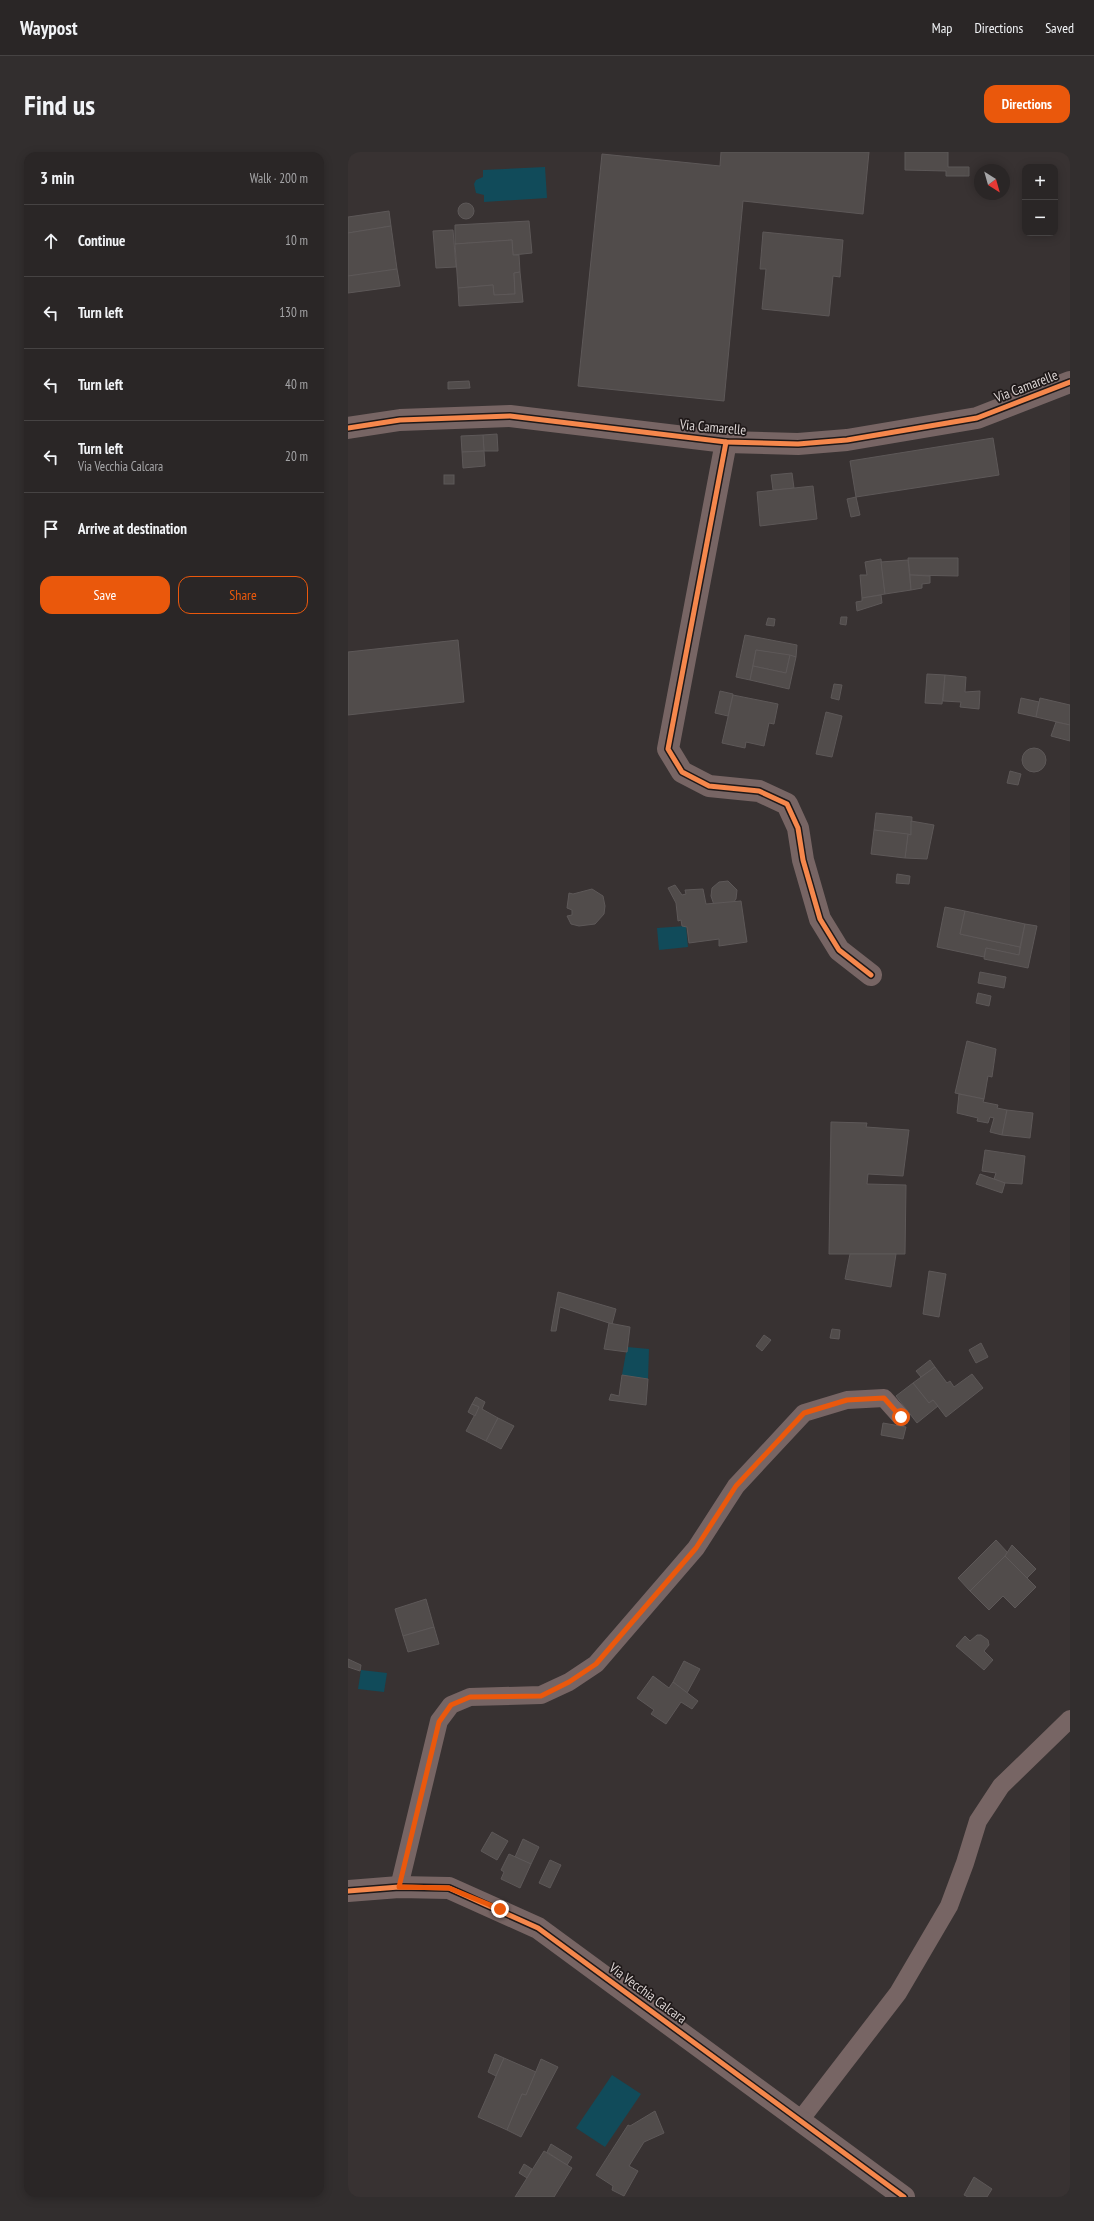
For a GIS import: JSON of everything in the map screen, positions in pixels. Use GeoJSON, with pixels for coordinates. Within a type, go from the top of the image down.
{"type":"FeatureCollection","features":[{"type":"Feature","properties":{"kind":"street","name":"Via Camarelle"},"geometry":{"type":"LineString","coordinates":[[348,428],[400,420],[510,416],[726,442],[798,444],[847,440],[977,418],[1070,382]]}},
{"type":"Feature","properties":{"kind":"street"},"geometry":{"type":"LineString","coordinates":[[726,442],[668,749],[682,772],[709,786],[758,791],[787,804],[798,828],[803,860],[820,919],[839,950],[872,975]]}},
{"type":"Feature","properties":{"kind":"street","name":"Via Vecchia Calcara"},"geometry":{"type":"LineString","coordinates":[[348,1891],[399,1887],[449,1888],[538,1928],[800,2119],[904,2197]]}},
{"type":"Feature","properties":{"kind":"lane"},"geometry":{"type":"LineString","coordinates":[[399,1887],[439,1722],[451,1705],[470,1697],[541,1696],[569,1682],[596,1664],[696,1548],[736,1486],[804,1413],[847,1400],[884,1398],[901,1417]]}},
{"type":"Feature","properties":{"kind":"lane"},"geometry":{"type":"LineString","coordinates":[[800,2119],[898,1993],[949,1906],[965,1864],[978,1821],[1001,1786],[1070,1719]]}},
{"type":"Feature","properties":{"kind":"water"},"geometry":{"type":"Polygon","coordinates":[[[545,167],[547,198],[484,202],[484,195],[476,193],[474,184],[476,180],[483,177],[483,170],[545,167]]]}},
{"type":"Feature","properties":{"kind":"water"},"geometry":{"type":"Polygon","coordinates":[[[686,926],[688,947],[659,950],[657,928],[686,926]]]}},
{"type":"Feature","properties":{"kind":"water"},"geometry":{"type":"Polygon","coordinates":[[[627,1347],[649,1349],[648,1379],[622,1375],[627,1347]]]}},
{"type":"Feature","properties":{"kind":"water"},"geometry":{"type":"Polygon","coordinates":[[[361,1670],[387,1673],[384,1692],[358,1689],[361,1670]]]}},
{"type":"Feature","properties":{"kind":"water"},"geometry":{"type":"Polygon","coordinates":[[[612,2075],[641,2094],[605,2147],[576,2128],[612,2075]]]}},
{"type":"Feature","properties":{"kind":"building"},"geometry":{"type":"Polygon","coordinates":[[[721,152],[869,152],[863,214],[743,201],[724,401],[578,386],[602,154],[720,166],[721,152]]]}},
{"type":"Feature","properties":{"kind":"building"},"geometry":{"type":"Polygon","coordinates":[[[905,152],[948,152],[948,167],[969,167],[969,176],[946,176],[946,171],[905,170],[905,152]]]}},
{"type":"Feature","properties":{"kind":"building"},"geometry":{"type":"Polygon","coordinates":[[[466,203],[472,205],[474,211],[472,217],[466,219],[460,217],[458,211],[460,205],[466,203]]]}},
{"type":"Feature","properties":{"kind":"building"},"geometry":{"type":"Polygon","coordinates":[[[389,211],[391,226],[348,233],[348,217],[389,211]]]}},
{"type":"Feature","properties":{"kind":"building"},"geometry":{"type":"Polygon","coordinates":[[[529,221],[532,253],[513,255],[512,240],[455,244],[455,225],[529,221]]]}},
{"type":"Feature","properties":{"kind":"building"},"geometry":{"type":"Polygon","coordinates":[[[391,226],[397,269],[348,276],[348,233],[391,226]]]}},
{"type":"Feature","properties":{"kind":"building"},"geometry":{"type":"Polygon","coordinates":[[[453,230],[456,267],[436,268],[433,231],[453,230]]]}},
{"type":"Feature","properties":{"kind":"building"},"geometry":{"type":"Polygon","coordinates":[[[763,232],[843,240],[840,277],[833,276],[829,316],[762,309],[766,269],[760,269],[763,232]]]}},
{"type":"Feature","properties":{"kind":"building"},"geometry":{"type":"Polygon","coordinates":[[[512,240],[513,255],[519,255],[520,272],[514,273],[515,294],[494,295],[493,285],[458,288],[455,244],[512,240]]]}},
{"type":"Feature","properties":{"kind":"building"},"geometry":{"type":"Polygon","coordinates":[[[397,269],[400,286],[348,293],[348,276],[397,269]]]}},
{"type":"Feature","properties":{"kind":"building"},"geometry":{"type":"Polygon","coordinates":[[[520,272],[523,302],[459,306],[458,288],[493,285],[494,295],[515,294],[514,273],[520,272]]]}},
{"type":"Feature","properties":{"kind":"building"},"geometry":{"type":"Polygon","coordinates":[[[469,381],[470,388],[448,389],[448,382],[469,381]]]}},
{"type":"Feature","properties":{"kind":"building"},"geometry":{"type":"Polygon","coordinates":[[[497,434],[498,451],[484,451],[483,435],[497,434]]]}},
{"type":"Feature","properties":{"kind":"building"},"geometry":{"type":"Polygon","coordinates":[[[483,435],[484,451],[462,452],[461,436],[483,435]]]}},
{"type":"Feature","properties":{"kind":"building"},"geometry":{"type":"Polygon","coordinates":[[[993,438],[999,475],[856,497],[850,461],[993,438]]]}},
{"type":"Feature","properties":{"kind":"building"},"geometry":{"type":"Polygon","coordinates":[[[484,451],[485,466],[463,468],[462,452],[484,451]]]}},
{"type":"Feature","properties":{"kind":"building"},"geometry":{"type":"Polygon","coordinates":[[[792,473],[794,488],[773,490],[771,475],[792,473]]]}},
{"type":"Feature","properties":{"kind":"building"},"geometry":{"type":"Polygon","coordinates":[[[444,475],[454,475],[454,484],[444,484],[444,475]]]}},
{"type":"Feature","properties":{"kind":"building"},"geometry":{"type":"Polygon","coordinates":[[[813,486],[817,519],[760,526],[757,492],[813,486]]]}},
{"type":"Feature","properties":{"kind":"building"},"geometry":{"type":"Polygon","coordinates":[[[856,497],[860,515],[851,517],[847,499],[856,497]]]}},
{"type":"Feature","properties":{"kind":"building"},"geometry":{"type":"Polygon","coordinates":[[[908,558],[958,558],[958,576],[910,575],[908,558]]]}},
{"type":"Feature","properties":{"kind":"building"},"geometry":{"type":"Polygon","coordinates":[[[881,559],[885,594],[862,598],[860,575],[867,575],[865,562],[881,559]]]}},
{"type":"Feature","properties":{"kind":"building"},"geometry":{"type":"Polygon","coordinates":[[[908,560],[911,590],[885,594],[881,562],[908,560]]]}},
{"type":"Feature","properties":{"kind":"building"},"geometry":{"type":"Polygon","coordinates":[[[910,575],[930,576],[930,583],[922,584],[922,588],[911,590],[910,575]]]}},
{"type":"Feature","properties":{"kind":"building"},"geometry":{"type":"Polygon","coordinates":[[[881,595],[882,603],[857,611],[856,602],[862,601],[862,598],[881,595]]]}},
{"type":"Feature","properties":{"kind":"building"},"geometry":{"type":"Polygon","coordinates":[[[841,617],[847,617],[846,625],[840,624],[841,617]]]}},
{"type":"Feature","properties":{"kind":"building"},"geometry":{"type":"Polygon","coordinates":[[[768,618],[775,619],[774,626],[766,625],[768,618]]]}},
{"type":"Feature","properties":{"kind":"building"},"geometry":{"type":"Polygon","coordinates":[[[745,635],[797,645],[796,657],[756,650],[750,680],[736,677],[745,635]]]}},
{"type":"Feature","properties":{"kind":"building"},"geometry":{"type":"Polygon","coordinates":[[[458,640],[464,702],[348,715],[348,652],[458,640]]]}},
{"type":"Feature","properties":{"kind":"building"},"geometry":{"type":"Polygon","coordinates":[[[756,650],[790,655],[786,673],[753,666],[756,650]]]}},
{"type":"Feature","properties":{"kind":"building"},"geometry":{"type":"Polygon","coordinates":[[[790,655],[796,657],[789,689],[750,680],[753,666],[786,673],[790,655]]]}},
{"type":"Feature","properties":{"kind":"building"},"geometry":{"type":"Polygon","coordinates":[[[927,674],[945,675],[942,704],[925,703],[927,674]]]}},
{"type":"Feature","properties":{"kind":"building"},"geometry":{"type":"Polygon","coordinates":[[[945,675],[966,677],[965,692],[980,691],[979,709],[960,707],[961,702],[943,701],[945,675]]]}},
{"type":"Feature","properties":{"kind":"building"},"geometry":{"type":"Polygon","coordinates":[[[834,684],[842,685],[839,700],[831,698],[834,684]]]}},
{"type":"Feature","properties":{"kind":"building"},"geometry":{"type":"Polygon","coordinates":[[[720,691],[733,694],[728,716],[715,713],[720,691]]]}},
{"type":"Feature","properties":{"kind":"building"},"geometry":{"type":"Polygon","coordinates":[[[733,695],[778,704],[774,724],[769,723],[764,746],[746,742],[745,748],[722,743],[733,695]]]}},
{"type":"Feature","properties":{"kind":"building"},"geometry":{"type":"Polygon","coordinates":[[[1021,698],[1039,702],[1036,717],[1018,713],[1021,698]]]}},
{"type":"Feature","properties":{"kind":"building"},"geometry":{"type":"Polygon","coordinates":[[[1040,698],[1070,705],[1070,725],[1036,717],[1040,698]]]}},
{"type":"Feature","properties":{"kind":"building"},"geometry":{"type":"Polygon","coordinates":[[[826,712],[842,716],[832,757],[816,754],[826,712]]]}},
{"type":"Feature","properties":{"kind":"building"},"geometry":{"type":"Polygon","coordinates":[[[1056,722],[1070,725],[1070,741],[1051,736],[1056,722]]]}},
{"type":"Feature","properties":{"kind":"building"},"geometry":{"type":"Polygon","coordinates":[[[1034,748],[1043,751],[1046,760],[1043,769],[1034,772],[1025,769],[1022,760],[1025,751],[1034,748]]]}},
{"type":"Feature","properties":{"kind":"building"},"geometry":{"type":"Polygon","coordinates":[[[1010,771],[1021,774],[1018,785],[1007,783],[1010,771]]]}},
{"type":"Feature","properties":{"kind":"building"},"geometry":{"type":"Polygon","coordinates":[[[876,813],[912,817],[911,835],[874,830],[876,813]]]}},
{"type":"Feature","properties":{"kind":"building"},"geometry":{"type":"Polygon","coordinates":[[[911,821],[934,825],[927,859],[905,858],[908,834],[911,835],[911,821]]]}},
{"type":"Feature","properties":{"kind":"building"},"geometry":{"type":"Polygon","coordinates":[[[874,830],[908,834],[905,858],[871,854],[874,830]]]}},
{"type":"Feature","properties":{"kind":"building"},"geometry":{"type":"Polygon","coordinates":[[[897,874],[910,876],[909,884],[896,883],[897,874]]]}},
{"type":"Feature","properties":{"kind":"building"},"geometry":{"type":"Polygon","coordinates":[[[728,881],[737,890],[736,899],[733,903],[714,905],[711,896],[712,888],[719,882],[728,881]]]}},
{"type":"Feature","properties":{"kind":"building"},"geometry":{"type":"Polygon","coordinates":[[[675,885],[682,895],[686,894],[685,890],[703,889],[706,904],[741,901],[747,942],[719,946],[719,939],[689,943],[687,927],[682,926],[681,920],[678,921],[676,903],[668,888],[675,885]]]}},
{"type":"Feature","properties":{"kind":"building"},"geometry":{"type":"Polygon","coordinates":[[[592,889],[603,896],[605,906],[604,914],[595,924],[579,926],[571,924],[567,916],[572,915],[572,910],[567,908],[569,893],[573,894],[592,889]]]}},
{"type":"Feature","properties":{"kind":"building"},"geometry":{"type":"Polygon","coordinates":[[[945,907],[965,911],[960,934],[1020,947],[1019,955],[986,948],[984,957],[937,947],[945,907]]]}},
{"type":"Feature","properties":{"kind":"building"},"geometry":{"type":"Polygon","coordinates":[[[965,911],[1025,924],[1020,947],[960,934],[965,911]]]}},
{"type":"Feature","properties":{"kind":"building"},"geometry":{"type":"Polygon","coordinates":[[[1025,924],[1037,926],[1028,968],[984,959],[986,948],[1019,955],[1025,924]]]}},
{"type":"Feature","properties":{"kind":"building"},"geometry":{"type":"Polygon","coordinates":[[[980,972],[1006,977],[1004,988],[978,983],[980,972]]]}},
{"type":"Feature","properties":{"kind":"building"},"geometry":{"type":"Polygon","coordinates":[[[978,993],[991,996],[989,1006],[976,1003],[978,993]]]}},
{"type":"Feature","properties":{"kind":"building"},"geometry":{"type":"Polygon","coordinates":[[[967,1041],[996,1049],[992,1077],[988,1076],[984,1099],[955,1093],[967,1041]]]}},
{"type":"Feature","properties":{"kind":"building"},"geometry":{"type":"Polygon","coordinates":[[[959,1094],[984,1099],[983,1102],[998,1105],[997,1108],[1007,1110],[1002,1135],[990,1132],[994,1118],[990,1117],[988,1123],[977,1121],[978,1118],[957,1113],[959,1094]]]}},
{"type":"Feature","properties":{"kind":"building"},"geometry":{"type":"Polygon","coordinates":[[[1007,1110],[1033,1113],[1030,1138],[1002,1135],[1007,1110]]]}},
{"type":"Feature","properties":{"kind":"building"},"geometry":{"type":"Polygon","coordinates":[[[831,1122],[867,1123],[866,1127],[909,1130],[903,1176],[868,1174],[867,1184],[906,1185],[905,1254],[829,1254],[831,1122]]]}},
{"type":"Feature","properties":{"kind":"building"},"geometry":{"type":"Polygon","coordinates":[[[985,1150],[1025,1156],[1022,1184],[1005,1183],[994,1179],[996,1173],[982,1171],[985,1150]]]}},
{"type":"Feature","properties":{"kind":"building"},"geometry":{"type":"Polygon","coordinates":[[[980,1174],[1005,1183],[1002,1193],[976,1184],[980,1174]]]}},
{"type":"Feature","properties":{"kind":"building"},"geometry":{"type":"Polygon","coordinates":[[[850,1254],[896,1254],[891,1287],[845,1279],[850,1254]]]}},
{"type":"Feature","properties":{"kind":"building"},"geometry":{"type":"Polygon","coordinates":[[[929,1271],[946,1274],[939,1317],[923,1314],[929,1271]]]}},
{"type":"Feature","properties":{"kind":"building"},"geometry":{"type":"Polygon","coordinates":[[[558,1292],[616,1309],[612,1324],[560,1307],[556,1331],[551,1331],[558,1292]]]}},
{"type":"Feature","properties":{"kind":"building"},"geometry":{"type":"Polygon","coordinates":[[[609,1323],[630,1327],[627,1352],[604,1349],[609,1323]]]}},
{"type":"Feature","properties":{"kind":"building"},"geometry":{"type":"Polygon","coordinates":[[[832,1329],[840,1330],[839,1339],[830,1338],[832,1329]]]}},
{"type":"Feature","properties":{"kind":"building"},"geometry":{"type":"Polygon","coordinates":[[[764,1335],[771,1340],[762,1351],[756,1346],[764,1335]]]}},
{"type":"Feature","properties":{"kind":"building"},"geometry":{"type":"Polygon","coordinates":[[[981,1343],[988,1357],[976,1363],[969,1350],[981,1343]]]}},
{"type":"Feature","properties":{"kind":"building"},"geometry":{"type":"Polygon","coordinates":[[[930,1360],[935,1367],[921,1377],[916,1371],[930,1360]]]}},
{"type":"Feature","properties":{"kind":"building"},"geometry":{"type":"Polygon","coordinates":[[[935,1367],[947,1383],[950,1381],[954,1387],[972,1374],[983,1388],[946,1417],[933,1400],[929,1403],[913,1383],[935,1367]]]}},
{"type":"Feature","properties":{"kind":"building"},"geometry":{"type":"Polygon","coordinates":[[[622,1375],[648,1379],[646,1405],[609,1400],[611,1394],[619,1396],[622,1375]]]}},
{"type":"Feature","properties":{"kind":"building"},"geometry":{"type":"Polygon","coordinates":[[[913,1383],[929,1403],[933,1400],[938,1406],[917,1423],[896,1396],[913,1383]]]}},
{"type":"Feature","properties":{"kind":"building"},"geometry":{"type":"Polygon","coordinates":[[[476,1397],[485,1402],[482,1409],[498,1418],[486,1441],[466,1431],[479,1407],[472,1404],[476,1397]]]}},
{"type":"Feature","properties":{"kind":"building"},"geometry":{"type":"Polygon","coordinates":[[[472,1404],[479,1407],[475,1416],[468,1412],[472,1404]]]}},
{"type":"Feature","properties":{"kind":"building"},"geometry":{"type":"Polygon","coordinates":[[[498,1418],[514,1426],[501,1449],[486,1441],[498,1418]]]}},
{"type":"Feature","properties":{"kind":"building"},"geometry":{"type":"Polygon","coordinates":[[[883,1423],[906,1427],[903,1439],[881,1435],[883,1423]]]}},
{"type":"Feature","properties":{"kind":"building"},"geometry":{"type":"Polygon","coordinates":[[[996,1540],[1008,1553],[970,1591],[958,1578],[996,1540]]]}},
{"type":"Feature","properties":{"kind":"building"},"geometry":{"type":"Polygon","coordinates":[[[1012,1545],[1036,1569],[1027,1578],[1005,1556],[1012,1545]]]}},
{"type":"Feature","properties":{"kind":"building"},"geometry":{"type":"Polygon","coordinates":[[[1005,1556],[1036,1587],[1015,1608],[1003,1596],[989,1610],[970,1591],[1005,1556]]]}},
{"type":"Feature","properties":{"kind":"building"},"geometry":{"type":"Polygon","coordinates":[[[426,1599],[434,1627],[403,1636],[395,1609],[426,1599]]]}},
{"type":"Feature","properties":{"kind":"building"},"geometry":{"type":"Polygon","coordinates":[[[434,1627],[439,1644],[408,1652],[403,1636],[434,1627]]]}},
{"type":"Feature","properties":{"kind":"building"},"geometry":{"type":"Polygon","coordinates":[[[977,1635],[981,1635],[988,1640],[989,1645],[984,1651],[993,1660],[984,1670],[956,1646],[965,1636],[970,1641],[977,1635]]]}},
{"type":"Feature","properties":{"kind":"building"},"geometry":{"type":"Polygon","coordinates":[[[348,1659],[361,1665],[360,1671],[348,1667],[348,1659]]]}},
{"type":"Feature","properties":{"kind":"building"},"geometry":{"type":"Polygon","coordinates":[[[684,1661],[700,1669],[687,1693],[673,1682],[684,1661]]]}},
{"type":"Feature","properties":{"kind":"building"},"geometry":{"type":"Polygon","coordinates":[[[653,1676],[669,1688],[673,1682],[698,1701],[692,1709],[681,1702],[666,1724],[651,1714],[654,1710],[637,1698],[653,1676]]]}},
{"type":"Feature","properties":{"kind":"building"},"geometry":{"type":"Polygon","coordinates":[[[492,1832],[508,1841],[497,1860],[481,1851],[492,1832]]]}},
{"type":"Feature","properties":{"kind":"building"},"geometry":{"type":"Polygon","coordinates":[[[523,1839],[539,1847],[531,1864],[515,1857],[523,1839]]]}},
{"type":"Feature","properties":{"kind":"building"},"geometry":{"type":"Polygon","coordinates":[[[509,1854],[531,1864],[520,1888],[501,1879],[504,1872],[501,1870],[509,1854]]]}},
{"type":"Feature","properties":{"kind":"building"},"geometry":{"type":"Polygon","coordinates":[[[550,1860],[561,1865],[550,1888],[539,1883],[550,1860]]]}},
{"type":"Feature","properties":{"kind":"building"},"geometry":{"type":"Polygon","coordinates":[[[495,2054],[504,2058],[496,2076],[488,2072],[495,2054]]]}},
{"type":"Feature","properties":{"kind":"building"},"geometry":{"type":"Polygon","coordinates":[[[504,2058],[536,2072],[526,2095],[522,2094],[507,2130],[478,2117],[504,2058]]]}},
{"type":"Feature","properties":{"kind":"building"},"geometry":{"type":"Polygon","coordinates":[[[541,2059],[558,2067],[521,2137],[507,2130],[522,2094],[526,2095],[541,2059]]]}},
{"type":"Feature","properties":{"kind":"building"},"geometry":{"type":"Polygon","coordinates":[[[655,2111],[664,2133],[644,2142],[629,2166],[638,2171],[624,2196],[612,2190],[613,2186],[596,2175],[628,2125],[630,2126],[655,2111]]]}},
{"type":"Feature","properties":{"kind":"building"},"geometry":{"type":"Polygon","coordinates":[[[551,2144],[572,2157],[567,2165],[547,2152],[551,2144]]]}},
{"type":"Feature","properties":{"kind":"building"},"geometry":{"type":"Polygon","coordinates":[[[544,2151],[572,2168],[554,2197],[515,2197],[544,2151]]]}},
{"type":"Feature","properties":{"kind":"building"},"geometry":{"type":"Polygon","coordinates":[[[524,2164],[532,2169],[527,2178],[519,2173],[524,2164]]]}},
{"type":"Feature","properties":{"kind":"building"},"geometry":{"type":"Polygon","coordinates":[[[974,2177],[992,2189],[987,2197],[968,2197],[964,2195],[974,2177]]]}},
{"type":"Feature","properties":{"kind":"cycle path"},"geometry":{"type":"LineString","coordinates":[[348,428],[400,420],[510,416],[726,442],[798,444],[847,440],[977,418],[1070,382]]}},
{"type":"Feature","properties":{"kind":"cycle path"},"geometry":{"type":"LineString","coordinates":[[726,442],[668,749],[682,772],[709,786],[759,791],[787,804],[798,828],[803,860],[820,919],[839,950],[871,975]]}},
{"type":"Feature","properties":{"kind":"cycle path"},"geometry":{"type":"LineString","coordinates":[[348,1891],[399,1887],[449,1888],[538,1928],[904,2197]]}},
{"type":"Feature","properties":{"kind":"route"},"geometry":{"type":"LineString","coordinates":[[500,1909],[449,1888],[399,1887],[439,1722],[451,1705],[470,1697],[541,1696],[569,1682],[596,1664],[696,1548],[736,1486],[804,1413],[847,1400],[884,1398],[901,1417]]}}]}
